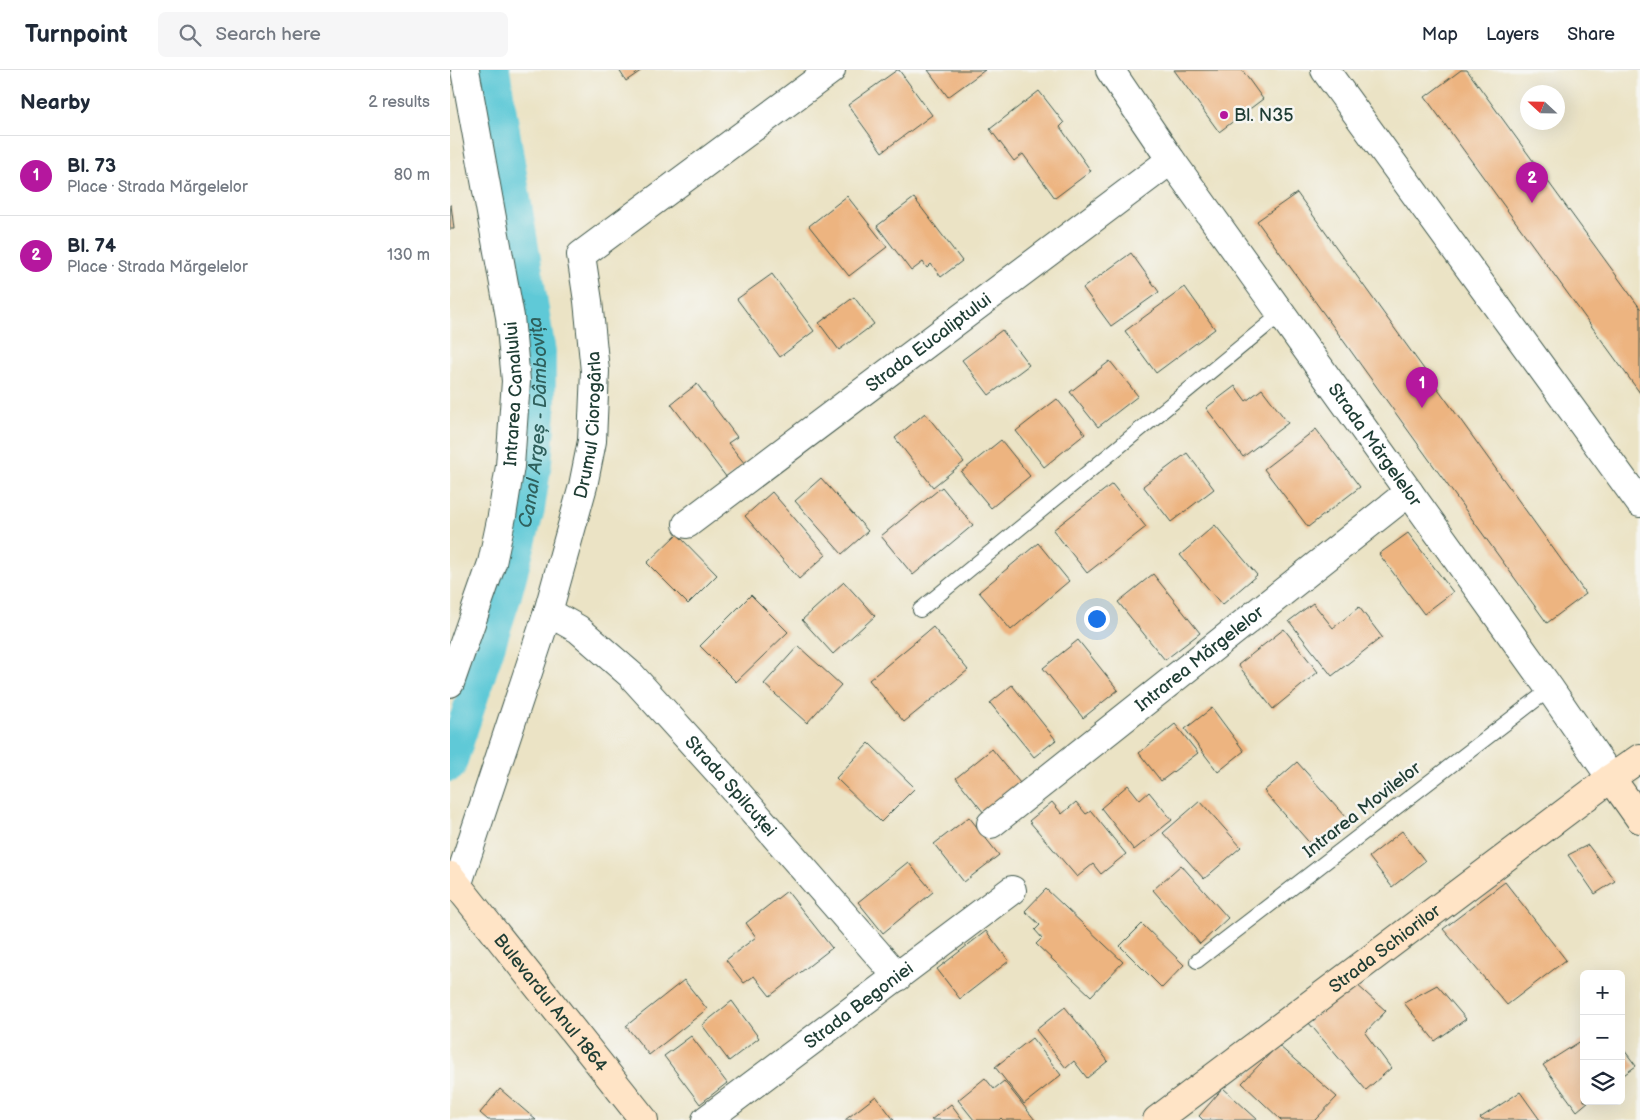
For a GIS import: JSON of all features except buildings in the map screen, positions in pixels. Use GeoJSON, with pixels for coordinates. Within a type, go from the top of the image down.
{"type":"FeatureCollection","features":[{"type":"Feature","properties":{"kind":"street","name":"Intrarea Canalului"},"geometry":{"type":"LineString","coordinates":[[450,683],[492,563],[510,466],[516,381],[510,317],[465,70]]}},
{"type":"Feature","properties":{"kind":"street","name":"Drumul Ciorogârla"},"geometry":{"type":"LineString","coordinates":[[454,881],[548,612],[584,486],[592,441],[594,371],[588,302],[581,255],[831,70]]}},
{"type":"Feature","properties":{"kind":"street","name":"Strada Mărgelelor"},"geometry":{"type":"LineString","coordinates":[[1110,70],[1171,160],[1550,688],[1640,819]]}},
{"type":"Feature","properties":{"kind":"street"},"geometry":{"type":"LineString","coordinates":[[1325,70],[1640,503]]}},
{"type":"Feature","properties":{"kind":"street","name":"Strada Eucaliptului"},"geometry":{"type":"LineString","coordinates":[[687,524],[1171,160]]}},
{"type":"Feature","properties":{"kind":"street","name":"Intrarea Mărgelelor"},"geometry":{"type":"LineString","coordinates":[[991,824],[1409,492]]}},
{"type":"Feature","properties":{"kind":"street","name":"Strada Spilcuței"},"geometry":{"type":"LineString","coordinates":[[548,612],[578,629],[631,675],[898,977]]}},
{"type":"Feature","properties":{"kind":"street","name":"Strada Schiorilor"},"geometry":{"type":"LineString","coordinates":[[1157,1120],[1640,758]]}},
{"type":"Feature","properties":{"kind":"street","name":"Bulevardul Anul 1864"},"geometry":{"type":"LineString","coordinates":[[454,881],[644,1120]]}},
{"type":"Feature","properties":{"kind":"street","name":"Strada Begoniei"},"geometry":{"type":"LineString","coordinates":[[706,1120],[1012,890]]}},
{"type":"Feature","properties":{"kind":"lane"},"geometry":{"type":"LineString","coordinates":[[920,610],[1282,313]]}},
{"type":"Feature","properties":{"kind":"lane","name":"Intrarea Movilelor"},"geometry":{"type":"LineString","coordinates":[[1196,961],[1550,688]]}},
{"type":"Feature","properties":{"kind":"waterway","name":"Canal Argeș - Dâmbovița"},"geometry":{"type":"LineString","coordinates":[[450,766],[505,598],[529,509],[536,462],[540,412],[540,352],[494,70]]}},
{"type":"Feature","properties":{"kind":"place","name":"Bl. N35"},"geometry":{"type":"Point","coordinates":[1224,115]}},
{"type":"Feature","properties":{"kind":"place","name":"Bl. 74"},"geometry":{"type":"Point","coordinates":[1532,203]}},
{"type":"Feature","properties":{"kind":"place","name":"Bl. 73"},"geometry":{"type":"Point","coordinates":[1422,408]}}]}
